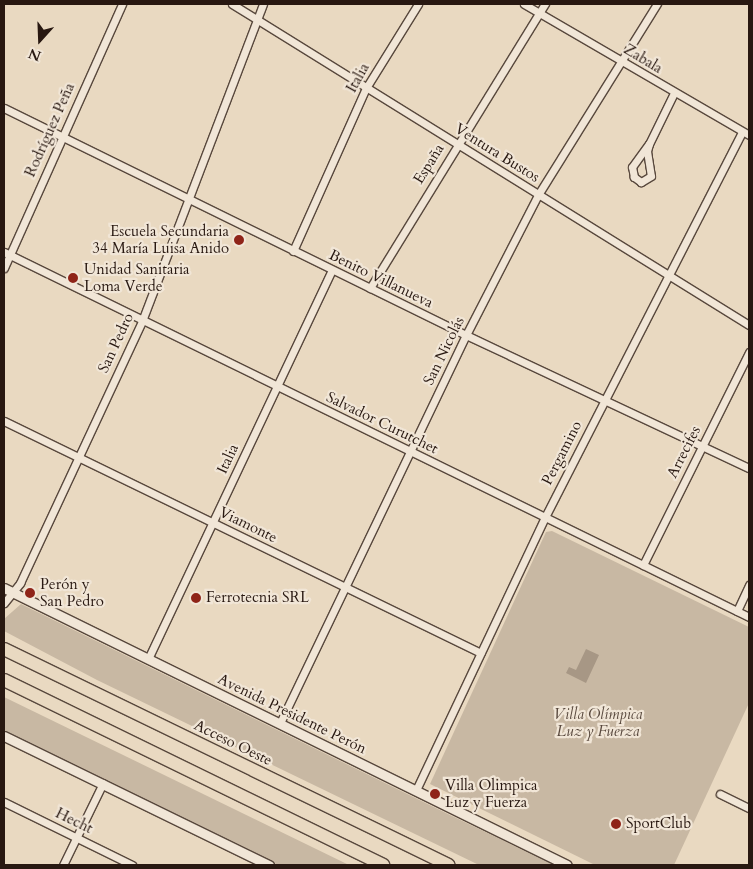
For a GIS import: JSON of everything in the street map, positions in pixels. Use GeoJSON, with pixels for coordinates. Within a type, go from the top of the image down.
{"type":"FeatureCollection","features":[{"type":"Feature","properties":{"kind":"highway","name":"Acceso Oeste"},"geometry":{"type":"LineString","coordinates":[[7,651],[448,865]]}},
{"type":"Feature","properties":{"kind":"highway"},"geometry":{"type":"LineString","coordinates":[[4,680],[383,865]]}},
{"type":"Feature","properties":{"kind":"street","name":"Rodríguez Peña"},"geometry":{"type":"LineString","coordinates":[[4,268],[7,254],[122,4]]}},
{"type":"Feature","properties":{"kind":"street","name":"Ventura Bustos"},"geometry":{"type":"LineString","coordinates":[[232,4],[749,325]]}},
{"type":"Feature","properties":{"kind":"street","name":"San Pedro"},"geometry":{"type":"LineString","coordinates":[[4,603],[6,592],[20,583],[142,320],[263,4]]}},
{"type":"Feature","properties":{"kind":"street","name":"Italia"},"geometry":{"type":"LineString","coordinates":[[293,251],[366,88],[418,4]]}},
{"type":"Feature","properties":{"kind":"street","name":"Zabala"},"geometry":{"type":"LineString","coordinates":[[524,4],[746,134]]}},
{"type":"Feature","properties":{"kind":"street","name":"España"},"geometry":{"type":"LineString","coordinates":[[370,288],[545,4]]}},
{"type":"Feature","properties":{"kind":"street","name":"San Nicolás"},"geometry":{"type":"LineString","coordinates":[[280,724],[466,335],[538,195],[620,61],[658,4]]}},
{"type":"Feature","properties":{"kind":"street"},"geometry":{"type":"LineString","coordinates":[[649,144],[632,167],[634,177],[641,182],[652,176],[647,151],[674,93]]}},
{"type":"Feature","properties":{"kind":"street","name":"Benito Villanueva"},"geometry":{"type":"LineString","coordinates":[[4,108],[604,402],[749,468]]}},
{"type":"Feature","properties":{"kind":"street","name":"Pergamino"},"geometry":{"type":"LineString","coordinates":[[416,790],[545,517],[669,277],[746,134]]}},
{"type":"Feature","properties":{"kind":"street","name":"Salvador Curutchet"},"geometry":{"type":"LineString","coordinates":[[7,254],[749,617]]}},
{"type":"Feature","properties":{"kind":"street","name":"Italia"},"geometry":{"type":"LineString","coordinates":[[148,659],[332,270]]}},
{"type":"Feature","properties":{"kind":"street","name":"Arrecifes"},"geometry":{"type":"LineString","coordinates":[[643,565],[749,352]]}},
{"type":"Feature","properties":{"kind":"street","name":"Viamonte"},"geometry":{"type":"LineString","coordinates":[[4,421],[481,653]]}},
{"type":"Feature","properties":{"kind":"street"},"geometry":{"type":"LineString","coordinates":[[737,611],[749,585]]}},
{"type":"Feature","properties":{"kind":"street","name":"Avenida Presidente Perón"},"geometry":{"type":"LineString","coordinates":[[6,592],[148,659],[567,865]]}},
{"type":"Feature","properties":{"kind":"street"},"geometry":{"type":"LineString","coordinates":[[4,736],[269,865]]}},
{"type":"Feature","properties":{"kind":"street"},"geometry":{"type":"LineString","coordinates":[[63,865],[78,838],[103,783]]}},
{"type":"Feature","properties":{"kind":"street"},"geometry":{"type":"LineString","coordinates":[[720,794],[749,808]]}},
{"type":"Feature","properties":{"kind":"street","name":"Hecht"},"geometry":{"type":"LineString","coordinates":[[4,802],[132,865]]}},
{"type":"Feature","properties":{"kind":"green space","name":"Villa Olímpica Luz y Fuerza"},"geometry":{"type":"Polygon","coordinates":[[[552,531],[749,627],[749,703],[674,865],[595,865],[430,784],[546,532],[552,531]]]}},
{"type":"Feature","properties":{"kind":"green space"},"geometry":{"type":"Polygon","coordinates":[[[21,604],[554,865],[479,865],[97,680],[4,631],[4,619],[21,604]]]}},
{"type":"Feature","properties":{"kind":"green space"},"geometry":{"type":"Polygon","coordinates":[[[4,697],[349,865],[278,865],[100,779],[4,731],[4,697]]]}},
{"type":"Feature","properties":{"kind":"shaded area"},"geometry":{"type":"Polygon","coordinates":[[[586,649],[599,655],[586,683],[566,673],[569,667],[576,670],[586,649]]]}},
{"type":"Feature","properties":{"kind":"place","name":"Escuela Secundaria 34 María Luisa Anido"},"geometry":{"type":"Point","coordinates":[239,240]}},
{"type":"Feature","properties":{"kind":"place","name":"Unidad Sanitaria Loma Verde"},"geometry":{"type":"Point","coordinates":[73,278]}},
{"type":"Feature","properties":{"kind":"place","name":"Perón y San Pedro"},"geometry":{"type":"Point","coordinates":[30,593]}},
{"type":"Feature","properties":{"kind":"place","name":"Ferrotecnia SRL"},"geometry":{"type":"Point","coordinates":[196,598]}},
{"type":"Feature","properties":{"kind":"place","name":"Villa Olimpica Luz y Fuerza"},"geometry":{"type":"Point","coordinates":[435,794]}},
{"type":"Feature","properties":{"kind":"place","name":"SportClub"},"geometry":{"type":"Point","coordinates":[616,824]}}]}
